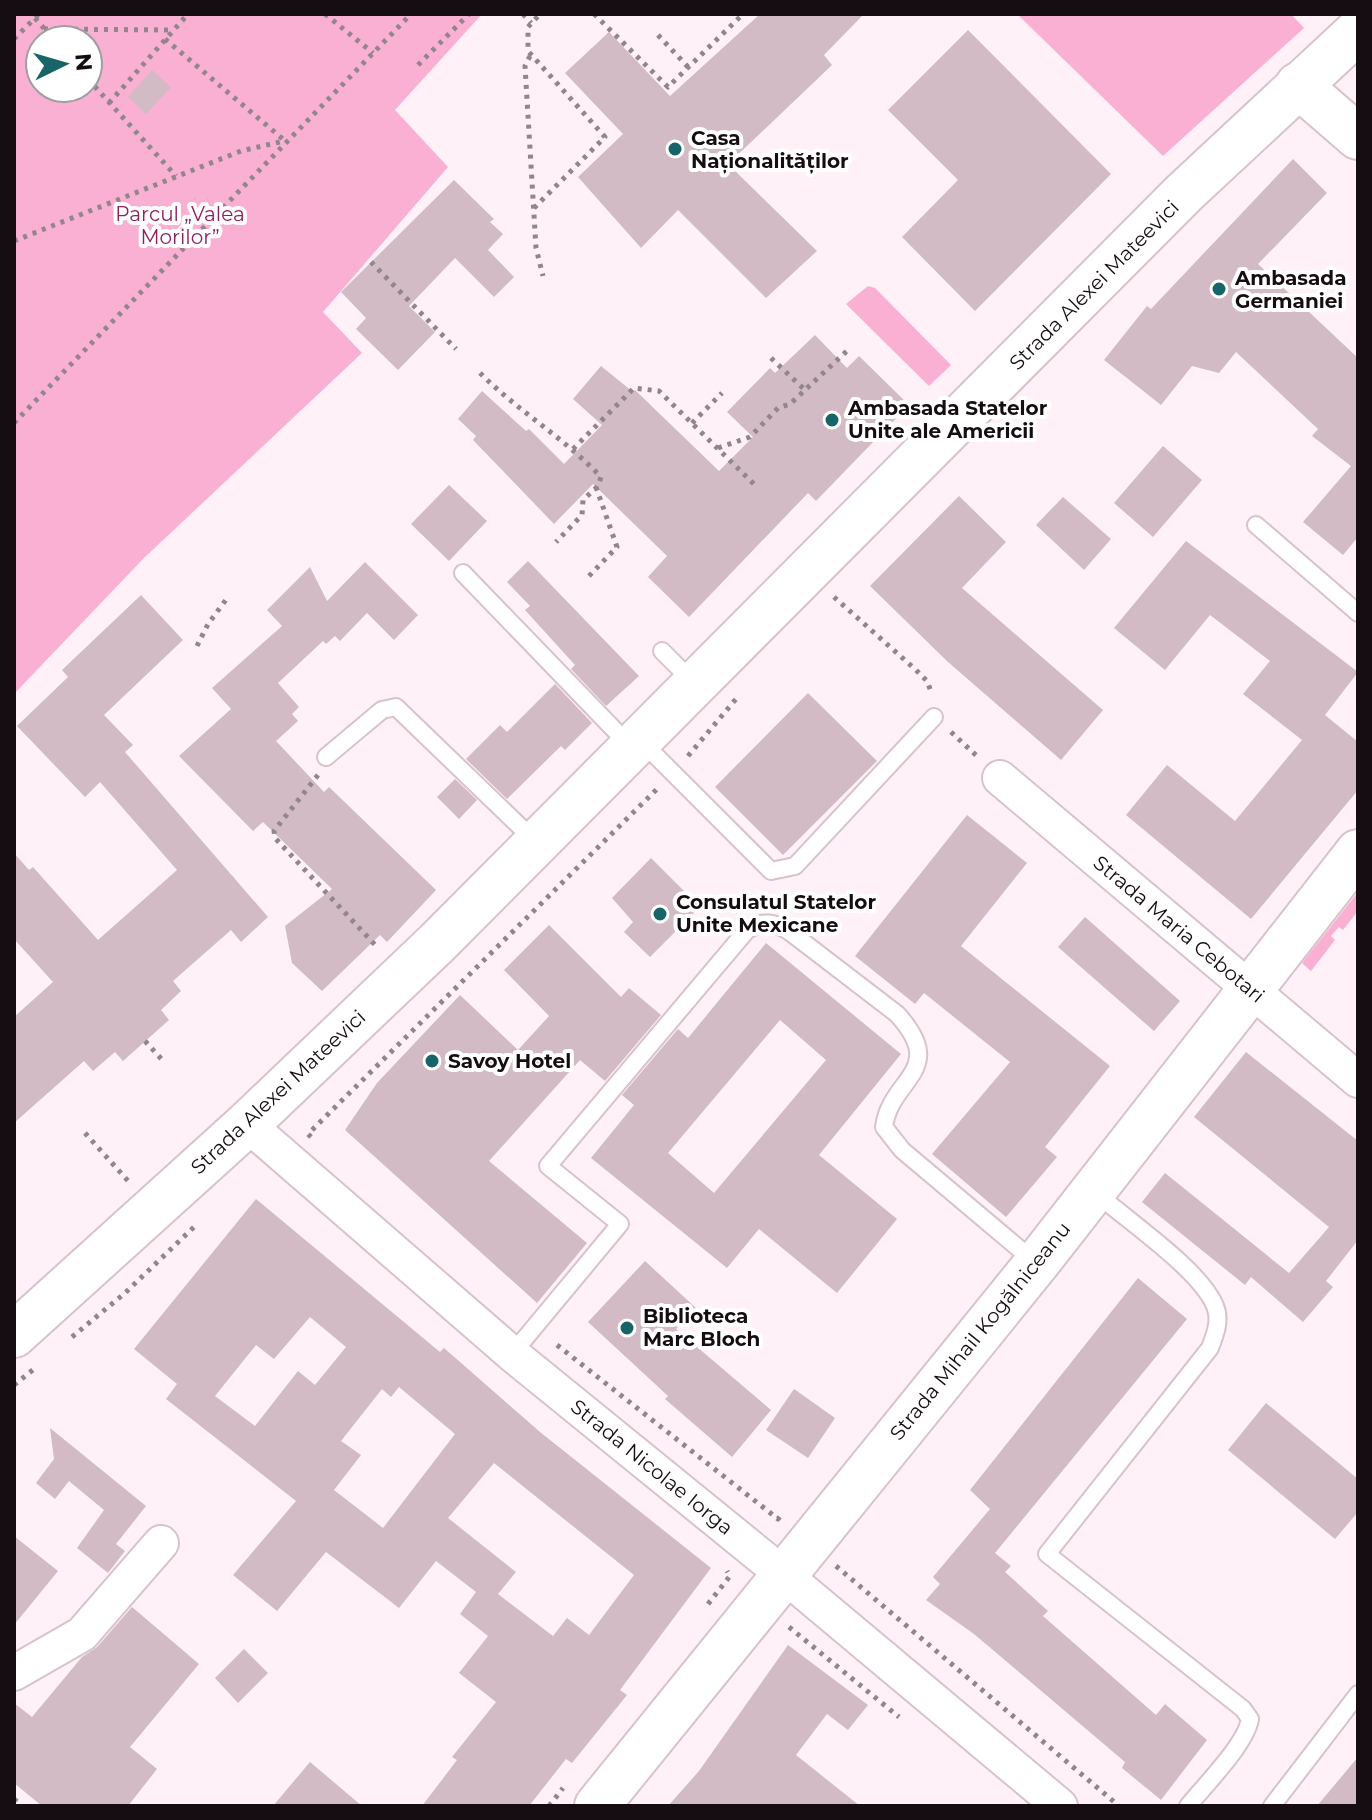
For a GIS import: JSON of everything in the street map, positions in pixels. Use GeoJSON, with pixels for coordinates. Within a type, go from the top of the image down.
{"type":"FeatureCollection","features":[{"type":"Feature","properties":{"kind":"main road","name":"Strada Alexei Mateevici"},"geometry":{"type":"LineString","coordinates":[[29,1348],[247,1124],[537,843],[1184,193],[1358,31]]}},
{"type":"Feature","properties":{"kind":"main road"},"geometry":{"type":"LineString","coordinates":[[1298,85],[1358,137]]}},
{"type":"Feature","properties":{"kind":"main road","name":"Strada Mihail Kogălniceanu"},"geometry":{"type":"LineString","coordinates":[[597,1806],[1037,1263],[1358,852]]}},
{"type":"Feature","properties":{"kind":"street","name":"Strada Maria Cebotari"},"geometry":{"type":"LineString","coordinates":[[1000,778],[1358,1080]]}},
{"type":"Feature","properties":{"kind":"street","name":"Strada Nicolae Iorga"},"geometry":{"type":"LineString","coordinates":[[247,1124],[512,1354],[784,1575],[1060,1806]]}},
{"type":"Feature","properties":{"kind":"street"},"geometry":{"type":"LineString","coordinates":[[14,1673],[82,1634],[161,1543]]}},
{"type":"Feature","properties":{"kind":"lane"},"geometry":{"type":"LineString","coordinates":[[1256,525],[1358,613]]}},
{"type":"Feature","properties":{"kind":"lane"},"geometry":{"type":"LineString","coordinates":[[463,573],[636,744],[673,773],[771,871],[795,866],[934,717]]}},
{"type":"Feature","properties":{"kind":"lane"},"geometry":{"type":"LineString","coordinates":[[662,651],[695,684]]}},
{"type":"Feature","properties":{"kind":"lane"},"geometry":{"type":"LineString","coordinates":[[326,757],[382,710],[396,707],[537,843]]}},
{"type":"Feature","properties":{"kind":"lane"},"geometry":{"type":"LineString","coordinates":[[512,1354],[620,1224],[548,1166],[747,930],[757,924],[778,924],[790,932],[897,1014],[910,1029],[918,1043],[916,1064],[912,1079],[886,1111],[884,1127],[902,1150],[1037,1263]]}},
{"type":"Feature","properties":{"kind":"lane"},"geometry":{"type":"LineString","coordinates":[[1093,1190],[1177,1261],[1216,1308],[1216,1333],[1210,1348],[1047,1554],[1243,1709],[1250,1719],[1240,1741],[1188,1806]]}},
{"type":"Feature","properties":{"kind":"lane"},"geometry":{"type":"LineString","coordinates":[[1272,1806],[1358,1694]]}},
{"type":"Feature","properties":{"kind":"path"},"geometry":{"type":"LineString","coordinates":[[109,103],[188,14]]}},
{"type":"Feature","properties":{"kind":"path"},"geometry":{"type":"LineString","coordinates":[[325,14],[373,53]]}},
{"type":"Feature","properties":{"kind":"path"},"geometry":{"type":"LineString","coordinates":[[14,423],[411,14]]}},
{"type":"Feature","properties":{"kind":"path"},"geometry":{"type":"LineString","coordinates":[[418,65],[469,14]]}},
{"type":"Feature","properties":{"kind":"path"},"geometry":{"type":"LineString","coordinates":[[523,14],[531,23]]}},
{"type":"Feature","properties":{"kind":"path"},"geometry":{"type":"LineString","coordinates":[[534,208],[605,137],[531,56],[525,38],[531,23],[540,14]]}},
{"type":"Feature","properties":{"kind":"path"},"geometry":{"type":"LineString","coordinates":[[594,14],[668,87],[743,14]]}},
{"type":"Feature","properties":{"kind":"path"},"geometry":{"type":"LineString","coordinates":[[14,39],[37,16]]}},
{"type":"Feature","properties":{"kind":"path"},"geometry":{"type":"LineString","coordinates":[[104,29],[173,30]]}},
{"type":"Feature","properties":{"kind":"path"},"geometry":{"type":"LineString","coordinates":[[658,35],[688,67]]}},
{"type":"Feature","properties":{"kind":"path"},"geometry":{"type":"LineString","coordinates":[[165,39],[285,141]]}},
{"type":"Feature","properties":{"kind":"path"},"geometry":{"type":"LineString","coordinates":[[531,56],[525,66],[536,248],[543,276]]}},
{"type":"Feature","properties":{"kind":"path"},"geometry":{"type":"LineString","coordinates":[[104,97],[176,176]]}},
{"type":"Feature","properties":{"kind":"path"},"geometry":{"type":"LineString","coordinates":[[14,241],[241,151],[285,141]]}},
{"type":"Feature","properties":{"kind":"path"},"geometry":{"type":"LineString","coordinates":[[371,262],[456,349]]}},
{"type":"Feature","properties":{"kind":"path"},"geometry":{"type":"LineString","coordinates":[[718,448],[750,437],[778,408],[790,404],[850,348]]}},
{"type":"Feature","properties":{"kind":"path"},"geometry":{"type":"LineString","coordinates":[[771,358],[805,390]]}},
{"type":"Feature","properties":{"kind":"path"},"geometry":{"type":"LineString","coordinates":[[480,373],[512,405],[551,429],[601,477],[583,500],[582,515],[556,542]]}},
{"type":"Feature","properties":{"kind":"path"},"geometry":{"type":"LineString","coordinates":[[573,449],[634,388],[659,391],[758,488]]}},
{"type":"Feature","properties":{"kind":"path"},"geometry":{"type":"LineString","coordinates":[[692,423],[722,393]]}},
{"type":"Feature","properties":{"kind":"path"},"geometry":{"type":"LineString","coordinates":[[589,576],[617,547],[596,487]]}},
{"type":"Feature","properties":{"kind":"path"},"geometry":{"type":"LineString","coordinates":[[197,646],[208,624],[228,597]]}},
{"type":"Feature","properties":{"kind":"path"},"geometry":{"type":"LineString","coordinates":[[834,597],[927,681],[934,717],[1000,778]]}},
{"type":"Feature","properties":{"kind":"path"},"geometry":{"type":"LineString","coordinates":[[326,757],[317,781],[274,831],[275,838],[382,952]]}},
{"type":"Feature","properties":{"kind":"path"},"geometry":{"type":"LineString","coordinates":[[320,1145],[308,1134],[673,773]]}},
{"type":"Feature","properties":{"kind":"path"},"geometry":{"type":"LineString","coordinates":[[145,1041],[165,1063]]}},
{"type":"Feature","properties":{"kind":"path"},"geometry":{"type":"LineString","coordinates":[[85,1133],[129,1182]]}},
{"type":"Feature","properties":{"kind":"path"},"geometry":{"type":"LineString","coordinates":[[67,1341],[125,1293],[199,1222]]}},
{"type":"Feature","properties":{"kind":"path"},"geometry":{"type":"LineString","coordinates":[[535,1328],[778,1519]]}},
{"type":"Feature","properties":{"kind":"path"},"geometry":{"type":"LineString","coordinates":[[14,1385],[29,1348]]}},
{"type":"Feature","properties":{"kind":"path"},"geometry":{"type":"LineString","coordinates":[[845,1554],[836,1566],[1119,1806]]}},
{"type":"Feature","properties":{"kind":"path"},"geometry":{"type":"LineString","coordinates":[[14,1799],[22,1806]]}},
{"type":"Feature","properties":{"kind":"green space","name":"Parcul „Valea Morilor”"},"geometry":{"type":"Polygon","coordinates":[[[14,14],[482,14],[395,110],[448,167],[323,312],[362,353],[144,558],[14,694],[14,14]]]}},
{"type":"Feature","properties":{"kind":"green space"},"geometry":{"type":"Polygon","coordinates":[[[1017,14],[1291,14],[1304,28],[1163,156],[1017,14]]]}},
{"type":"Feature","properties":{"kind":"green space"},"geometry":{"type":"Polygon","coordinates":[[[868,286],[875,288],[951,365],[929,386],[846,304],[868,286]]]}},
{"type":"Feature","properties":{"kind":"green space"},"geometry":{"type":"Polygon","coordinates":[[[1358,892],[1358,911],[1343,930],[1339,927],[1331,936],[1335,940],[1311,971],[1302,963],[1358,892]]]}},
{"type":"Feature","properties":{"kind":"building","name":"Casa Naționalităților"},"geometry":{"type":"Polygon","coordinates":[[[760,14],[864,14],[824,55],[832,65],[728,164],[817,251],[766,298],[678,210],[641,248],[578,177],[623,134],[565,73],[609,32],[670,96],[760,14]]]}},
{"type":"Feature","properties":{"kind":"building"},"geometry":{"type":"Polygon","coordinates":[[[968,30],[1111,174],[975,311],[902,237],[958,180],[888,110],[968,30]]]}},
{"type":"Feature","properties":{"kind":"building"},"geometry":{"type":"Polygon","coordinates":[[[152,70],[171,87],[146,114],[128,97],[152,70]]]}},
{"type":"Feature","properties":{"kind":"building"},"geometry":{"type":"Polygon","coordinates":[[[1293,159],[1327,193],[1258,264],[1358,358],[1358,537],[1343,555],[1303,522],[1351,466],[1312,436],[1318,429],[1236,352],[1219,373],[1192,366],[1161,405],[1104,360],[1147,306],[1151,309],[1293,159]]]}},
{"type":"Feature","properties":{"kind":"building"},"geometry":{"type":"Polygon","coordinates":[[[454,180],[494,219],[490,222],[503,234],[488,250],[514,277],[494,297],[455,258],[409,306],[435,332],[398,370],[356,329],[366,318],[341,292],[454,180]]]}},
{"type":"Feature","properties":{"kind":"building"},"geometry":{"type":"Polygon","coordinates":[[[815,335],[847,368],[859,356],[909,405],[816,501],[808,493],[689,617],[648,577],[667,556],[593,484],[554,524],[473,440],[476,436],[458,419],[482,391],[526,431],[529,429],[564,464],[602,425],[573,399],[601,366],[633,392],[635,390],[719,471],[753,437],[727,412],[770,368],[775,373],[815,335]]]}},
{"type":"Feature","properties":{"kind":"building"},"geometry":{"type":"Polygon","coordinates":[[[1163,446],[1202,480],[1153,537],[1114,503],[1163,446]]]}},
{"type":"Feature","properties":{"kind":"building"},"geometry":{"type":"Polygon","coordinates":[[[449,485],[487,521],[449,561],[411,524],[449,485]]]}},
{"type":"Feature","properties":{"kind":"building"},"geometry":{"type":"Polygon","coordinates":[[[959,496],[1006,542],[962,588],[1103,710],[1061,760],[948,662],[870,586],[959,496]]]}},
{"type":"Feature","properties":{"kind":"building"},"geometry":{"type":"Polygon","coordinates":[[[1063,497],[1111,539],[1084,570],[1036,525],[1063,497]]]}},
{"type":"Feature","properties":{"kind":"building"},"geometry":{"type":"Polygon","coordinates":[[[1186,541],[1358,672],[1325,715],[1358,742],[1358,790],[1251,919],[1126,815],[1167,765],[1235,821],[1302,740],[1243,694],[1270,661],[1210,615],[1165,670],[1114,628],[1186,541]]]}},
{"type":"Feature","properties":{"kind":"building"},"geometry":{"type":"Polygon","coordinates":[[[528,561],[639,676],[606,706],[571,669],[575,665],[525,610],[530,606],[507,582],[528,561]]]}},
{"type":"Feature","properties":{"kind":"building"},"geometry":{"type":"Polygon","coordinates":[[[365,562],[418,615],[394,640],[367,613],[340,641],[335,636],[326,644],[323,641],[278,683],[299,707],[292,714],[298,721],[276,741],[324,792],[329,787],[436,890],[387,942],[380,935],[322,991],[292,963],[285,926],[332,889],[263,822],[253,831],[179,756],[231,709],[212,688],[282,626],[267,610],[310,567],[327,601],[365,562]]]}},
{"type":"Feature","properties":{"kind":"building"},"geometry":{"type":"Polygon","coordinates":[[[141,595],[183,640],[104,715],[133,745],[125,752],[268,917],[241,942],[231,930],[173,981],[181,991],[161,1010],[169,1020],[123,1061],[115,1052],[93,1071],[84,1061],[14,1123],[14,1017],[53,982],[14,939],[14,853],[29,870],[33,867],[98,940],[177,870],[100,782],[85,797],[17,726],[68,677],[62,670],[141,595]]]}},
{"type":"Feature","properties":{"kind":"building"},"geometry":{"type":"Polygon","coordinates":[[[555,684],[592,723],[565,750],[561,746],[507,799],[466,759],[500,725],[507,732],[555,684]]]}},
{"type":"Feature","properties":{"kind":"building"},"geometry":{"type":"Polygon","coordinates":[[[808,693],[877,761],[783,855],[715,787],[808,693]]]}},
{"type":"Feature","properties":{"kind":"building"},"geometry":{"type":"Polygon","coordinates":[[[455,779],[477,800],[459,819],[437,797],[455,779]]]}},
{"type":"Feature","properties":{"kind":"building"},"geometry":{"type":"Polygon","coordinates":[[[967,815],[1027,863],[961,946],[1110,1066],[1045,1147],[1057,1157],[1006,1217],[932,1154],[1010,1062],[924,993],[915,1004],[855,956],[967,815]]]}},
{"type":"Feature","properties":{"kind":"building","name":"Consulatul Statelor Unite Mexicane"},"geometry":{"type":"Polygon","coordinates":[[[651,858],[700,907],[650,957],[624,932],[633,922],[612,898],[651,858]]]}},
{"type":"Feature","properties":{"kind":"building"},"geometry":{"type":"Polygon","coordinates":[[[1085,917],[1180,1001],[1154,1031],[1058,947],[1085,917]]]}},
{"type":"Feature","properties":{"kind":"building"},"geometry":{"type":"Polygon","coordinates":[[[549,925],[621,997],[629,988],[661,1015],[605,1081],[580,1060],[489,1161],[587,1243],[537,1303],[345,1130],[377,1083],[460,995],[518,1050],[549,1016],[504,970],[549,925]]]}},
{"type":"Feature","properties":{"kind":"building"},"geometry":{"type":"Polygon","coordinates":[[[766,943],[901,1054],[819,1155],[897,1219],[837,1293],[759,1229],[727,1268],[591,1158],[634,1105],[622,1095],[678,1029],[688,1038],[766,943]],[[780,1020],[668,1153],[714,1193],[826,1060],[780,1020]]]}},
{"type":"Feature","properties":{"kind":"building"},"geometry":{"type":"Polygon","coordinates":[[[1246,1052],[1358,1141],[1358,1240],[1326,1281],[1333,1287],[1303,1322],[1251,1277],[1245,1285],[1142,1202],[1165,1173],[1289,1273],[1329,1227],[1194,1117],[1246,1052]]]}},
{"type":"Feature","properties":{"kind":"building"},"geometry":{"type":"Polygon","coordinates":[[[256,1199],[440,1352],[444,1348],[540,1432],[711,1568],[620,1690],[627,1695],[572,1763],[566,1759],[529,1806],[422,1806],[457,1760],[452,1757],[496,1702],[459,1673],[488,1636],[460,1614],[476,1592],[436,1561],[399,1608],[326,1552],[277,1611],[233,1575],[296,1501],[166,1399],[177,1384],[134,1349],[256,1199]],[[310,1317],[274,1359],[256,1345],[215,1396],[255,1426],[298,1371],[315,1385],[346,1347],[310,1317]],[[399,1387],[391,1397],[382,1389],[341,1441],[361,1455],[334,1490],[383,1528],[455,1434],[399,1387]],[[494,1463],[448,1518],[516,1572],[498,1594],[553,1636],[567,1618],[589,1635],[634,1575],[494,1463]]]}},
{"type":"Feature","properties":{"kind":"building"},"geometry":{"type":"Polygon","coordinates":[[[645,1261],[696,1308],[676,1329],[771,1410],[732,1457],[665,1399],[668,1396],[588,1322],[645,1261]]]}},
{"type":"Feature","properties":{"kind":"building"},"geometry":{"type":"Polygon","coordinates":[[[1138,1278],[1187,1319],[995,1553],[1011,1566],[1005,1572],[1048,1611],[1043,1616],[1156,1715],[1165,1704],[1207,1740],[1161,1800],[1122,1768],[1125,1762],[974,1634],[926,1600],[940,1584],[933,1577],[990,1509],[970,1490],[1138,1278]]]}},
{"type":"Feature","properties":{"kind":"building"},"geometry":{"type":"Polygon","coordinates":[[[794,1389],[835,1418],[808,1458],[766,1430],[794,1389]]]}},
{"type":"Feature","properties":{"kind":"building"},"geometry":{"type":"Polygon","coordinates":[[[1266,1403],[1358,1479],[1358,1512],[1335,1539],[1228,1450],[1266,1403]]]}},
{"type":"Feature","properties":{"kind":"building"},"geometry":{"type":"Polygon","coordinates":[[[50,1428],[146,1506],[116,1544],[125,1551],[108,1573],[77,1548],[104,1510],[69,1481],[55,1499],[36,1483],[54,1459],[50,1428]]]}},
{"type":"Feature","properties":{"kind":"building"},"geometry":{"type":"Polygon","coordinates":[[[14,1536],[58,1571],[14,1625],[14,1536]]]}},
{"type":"Feature","properties":{"kind":"building"},"geometry":{"type":"Polygon","coordinates":[[[132,1607],[199,1664],[130,1747],[157,1769],[128,1806],[42,1806],[14,1783],[14,1703],[32,1717],[82,1657],[97,1647],[132,1607]]]}},
{"type":"Feature","properties":{"kind":"building"},"geometry":{"type":"Polygon","coordinates":[[[788,1645],[868,1705],[848,1730],[827,1714],[796,1755],[860,1806],[668,1806],[699,1771],[788,1645]]]}},
{"type":"Feature","properties":{"kind":"building"},"geometry":{"type":"Polygon","coordinates":[[[244,1649],[268,1673],[238,1703],[215,1678],[244,1649]]]}},
{"type":"Feature","properties":{"kind":"building"},"geometry":{"type":"Polygon","coordinates":[[[1358,1757],[1358,1806],[1317,1806],[1358,1757]]]}},
{"type":"Feature","properties":{"kind":"building"},"geometry":{"type":"Polygon","coordinates":[[[310,1762],[362,1806],[273,1806],[310,1762]]]}},
{"type":"Feature","properties":{"kind":"place","name":"Casa Naționalităților"},"geometry":{"type":"Point","coordinates":[675,149]}},
{"type":"Feature","properties":{"kind":"place","name":"Ambasada Germaniei"},"geometry":{"type":"Point","coordinates":[1219,289]}},
{"type":"Feature","properties":{"kind":"place","name":"Ambasada Statelor Unite ale Americii"},"geometry":{"type":"Point","coordinates":[832,420]}},
{"type":"Feature","properties":{"kind":"place","name":"Consulatul Statelor Unite Mexicane"},"geometry":{"type":"Point","coordinates":[660,914]}},
{"type":"Feature","properties":{"kind":"place","name":"Savoy Hotel"},"geometry":{"type":"Point","coordinates":[432,1061]}},
{"type":"Feature","properties":{"kind":"place","name":"Biblioteca Marc Bloch"},"geometry":{"type":"Point","coordinates":[627,1328]}}]}
